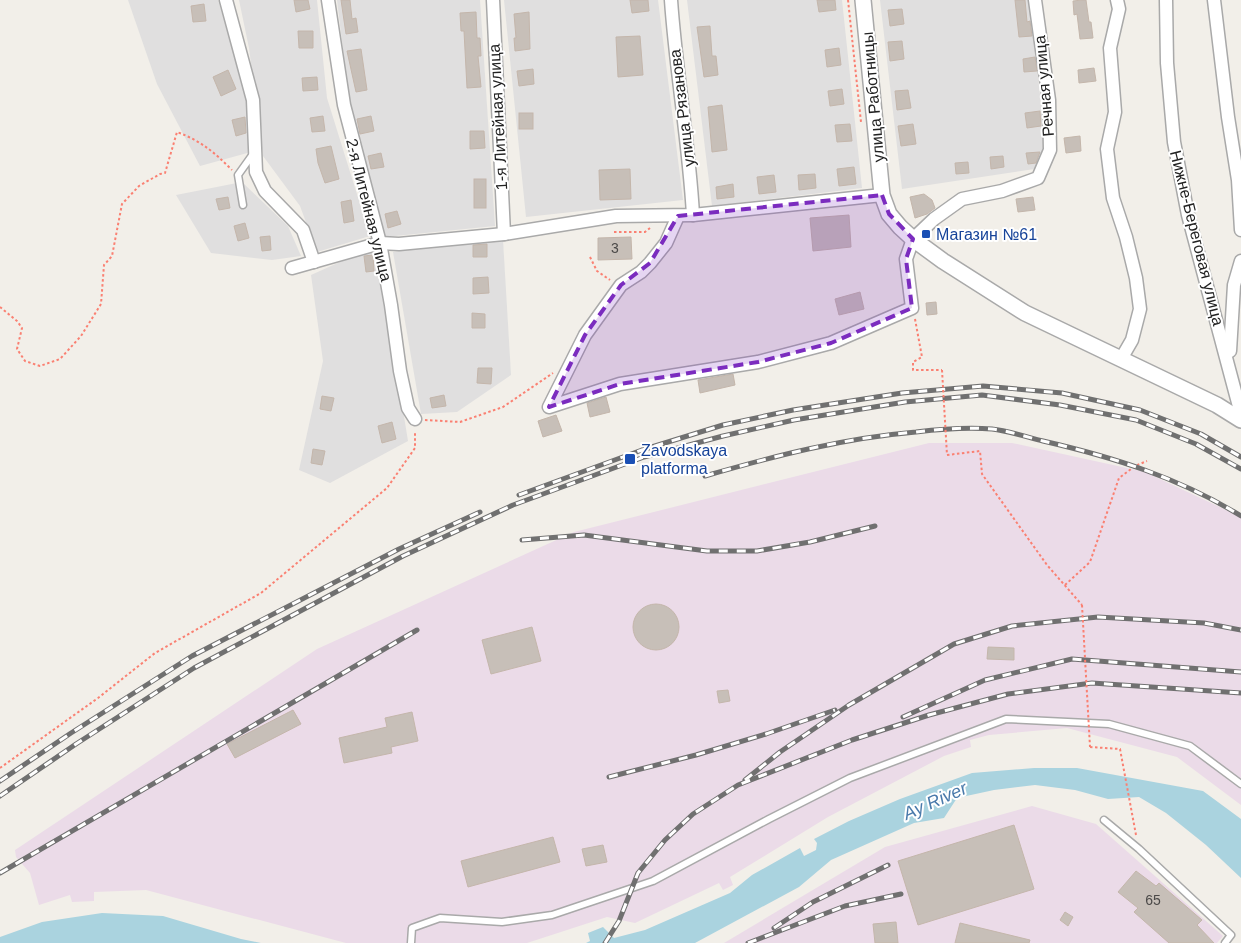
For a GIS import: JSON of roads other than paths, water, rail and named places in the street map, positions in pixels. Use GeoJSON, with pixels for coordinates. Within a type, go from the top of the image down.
{"type":"FeatureCollection","features":[{"type":"Feature","properties":{"kind":"street"},"geometry":{"type":"LineString","coordinates":[[226,0],[253,100],[256,172],[264,191],[303,230],[314,262]]}},
{"type":"Feature","properties":{"kind":"street","name":"2-я Литейная улица"},"geometry":{"type":"LineString","coordinates":[[328,0],[344,105],[380,243],[400,371],[408,408],[415,419]]}},
{"type":"Feature","properties":{"kind":"street","name":"1-я Литейная улица"},"geometry":{"type":"LineString","coordinates":[[493,0],[504,234]]}},
{"type":"Feature","properties":{"kind":"street","name":"улица Рязанова"},"geometry":{"type":"LineString","coordinates":[[671,0],[674,46],[691,182],[693,215]]}},
{"type":"Feature","properties":{"kind":"street","name":"улица Работницы"},"geometry":{"type":"LineString","coordinates":[[863,0],[882,195],[889,214],[913,239],[943,261],[1025,313],[1217,405],[1241,420]]}},
{"type":"Feature","properties":{"kind":"street","name":"Речная улица"},"geometry":{"type":"LineString","coordinates":[[913,239],[934,219],[962,199],[1002,191],[1038,178],[1050,150],[1049,100],[1035,0]]}},
{"type":"Feature","properties":{"kind":"street"},"geometry":{"type":"LineString","coordinates":[[1117,0],[1119,9],[1110,48],[1115,112],[1107,149],[1113,198],[1126,237],[1136,278],[1140,309],[1132,340],[1122,358]]}},
{"type":"Feature","properties":{"kind":"street","name":"Нижне-Береговая улица"},"geometry":{"type":"LineString","coordinates":[[1166,0],[1167,63],[1174,142],[1188,215],[1241,414]]}},
{"type":"Feature","properties":{"kind":"street"},"geometry":{"type":"LineString","coordinates":[[1214,0],[1228,117],[1241,195]]}},
{"type":"Feature","properties":{"kind":"street"},"geometry":{"type":"LineString","coordinates":[[1239,177],[1241,230]]}},
{"type":"Feature","properties":{"kind":"street"},"geometry":{"type":"LineString","coordinates":[[292,268],[380,243],[399,244],[504,234],[616,216],[693,215],[882,195]]}},
{"type":"Feature","properties":{"kind":"street"},"geometry":{"type":"LineString","coordinates":[[678,216],[666,243],[650,264],[622,285],[585,335],[549,407],[620,384],[758,362],[831,343],[912,308],[906,259],[913,239]]}},
{"type":"Feature","properties":{"kind":"street"},"geometry":{"type":"LineString","coordinates":[[1230,369],[1230,330],[1234,285],[1241,262]]}},
{"type":"Feature","properties":{"kind":"lane"},"geometry":{"type":"LineString","coordinates":[[243,205],[238,175],[256,151]]}},
{"type":"Feature","properties":{"kind":"lane"},"geometry":{"type":"LineString","coordinates":[[411,940],[412,928],[440,918],[502,922],[552,916],[653,881],[850,778],[1006,720],[1109,724],[1190,746],[1241,784]]}},
{"type":"Feature","properties":{"kind":"lane"},"geometry":{"type":"LineString","coordinates":[[1104,820],[1145,855],[1231,936],[1225,943]]}},
{"type":"Feature","properties":{"kind":"water","name":"Ay River"},"geometry":{"type":"Polygon","coordinates":[[[1034,768],[1077,768],[1203,791],[1241,819],[1241,878],[1206,845],[1166,813],[1139,797],[1108,799],[1075,790],[1035,785],[994,790],[957,798],[944,818],[914,823],[831,860],[799,887],[695,943],[586,943],[590,941],[588,933],[603,927],[614,938],[645,930],[730,893],[752,875],[800,848],[804,856],[816,850],[817,843],[814,839],[849,821],[900,799],[972,773],[1034,768]]]}},
{"type":"Feature","properties":{"kind":"water"},"geometry":{"type":"Polygon","coordinates":[[[102,913],[163,916],[261,943],[0,943],[0,937],[42,922],[102,913]]]}},
{"type":"Feature","properties":{"kind":"railway"},"geometry":{"type":"LineString","coordinates":[[519,495],[642,450],[723,425],[793,410],[902,393],[983,386],[1062,393],[1140,410],[1201,434],[1241,457]]}},
{"type":"Feature","properties":{"kind":"railway"},"geometry":{"type":"LineString","coordinates":[[0,796],[76,744],[194,668],[403,556],[513,505],[644,457],[723,436],[794,420],[905,402],[982,395],[1060,405],[1136,420],[1196,444],[1241,469]]}},
{"type":"Feature","properties":{"kind":"railway"},"geometry":{"type":"LineString","coordinates":[[705,476],[836,443],[944,429],[992,429],[1095,454],[1145,470],[1194,490],[1241,516]]}},
{"type":"Feature","properties":{"kind":"railway"},"geometry":{"type":"LineString","coordinates":[[0,781],[192,656],[399,549],[480,512]]}},
{"type":"Feature","properties":{"kind":"railway"},"geometry":{"type":"LineString","coordinates":[[522,540],[584,535],[707,551],[757,551],[810,542],[875,526]]}},
{"type":"Feature","properties":{"kind":"railway"},"geometry":{"type":"LineString","coordinates":[[745,780],[780,752],[849,705],[954,644],[1012,626],[1098,617],[1204,623],[1241,630]]}},
{"type":"Feature","properties":{"kind":"railway"},"geometry":{"type":"LineString","coordinates":[[0,873],[417,630]]}},
{"type":"Feature","properties":{"kind":"railway"},"geometry":{"type":"LineString","coordinates":[[903,717],[985,680],[1072,659],[1241,672]]}},
{"type":"Feature","properties":{"kind":"railway"},"geometry":{"type":"LineString","coordinates":[[605,943],[619,921],[638,873],[665,840],[693,814],[738,785],[852,740],[929,715],[1008,694],[1092,683],[1241,693]]}},
{"type":"Feature","properties":{"kind":"railway"},"geometry":{"type":"LineString","coordinates":[[609,777],[696,755],[766,734],[835,710]]}},
{"type":"Feature","properties":{"kind":"railway"},"geometry":{"type":"LineString","coordinates":[[774,928],[813,902],[888,865]]}},
{"type":"Feature","properties":{"kind":"railway"},"geometry":{"type":"LineString","coordinates":[[748,943],[845,906],[901,894]]}},
{"type":"Feature","properties":{"kind":"place","name":"Магазин №61"},"geometry":{"type":"Point","coordinates":[926,234]}},
{"type":"Feature","properties":{"kind":"place","name":"Zavodskaya platforma"},"geometry":{"type":"Point","coordinates":[630,459]}}]}
